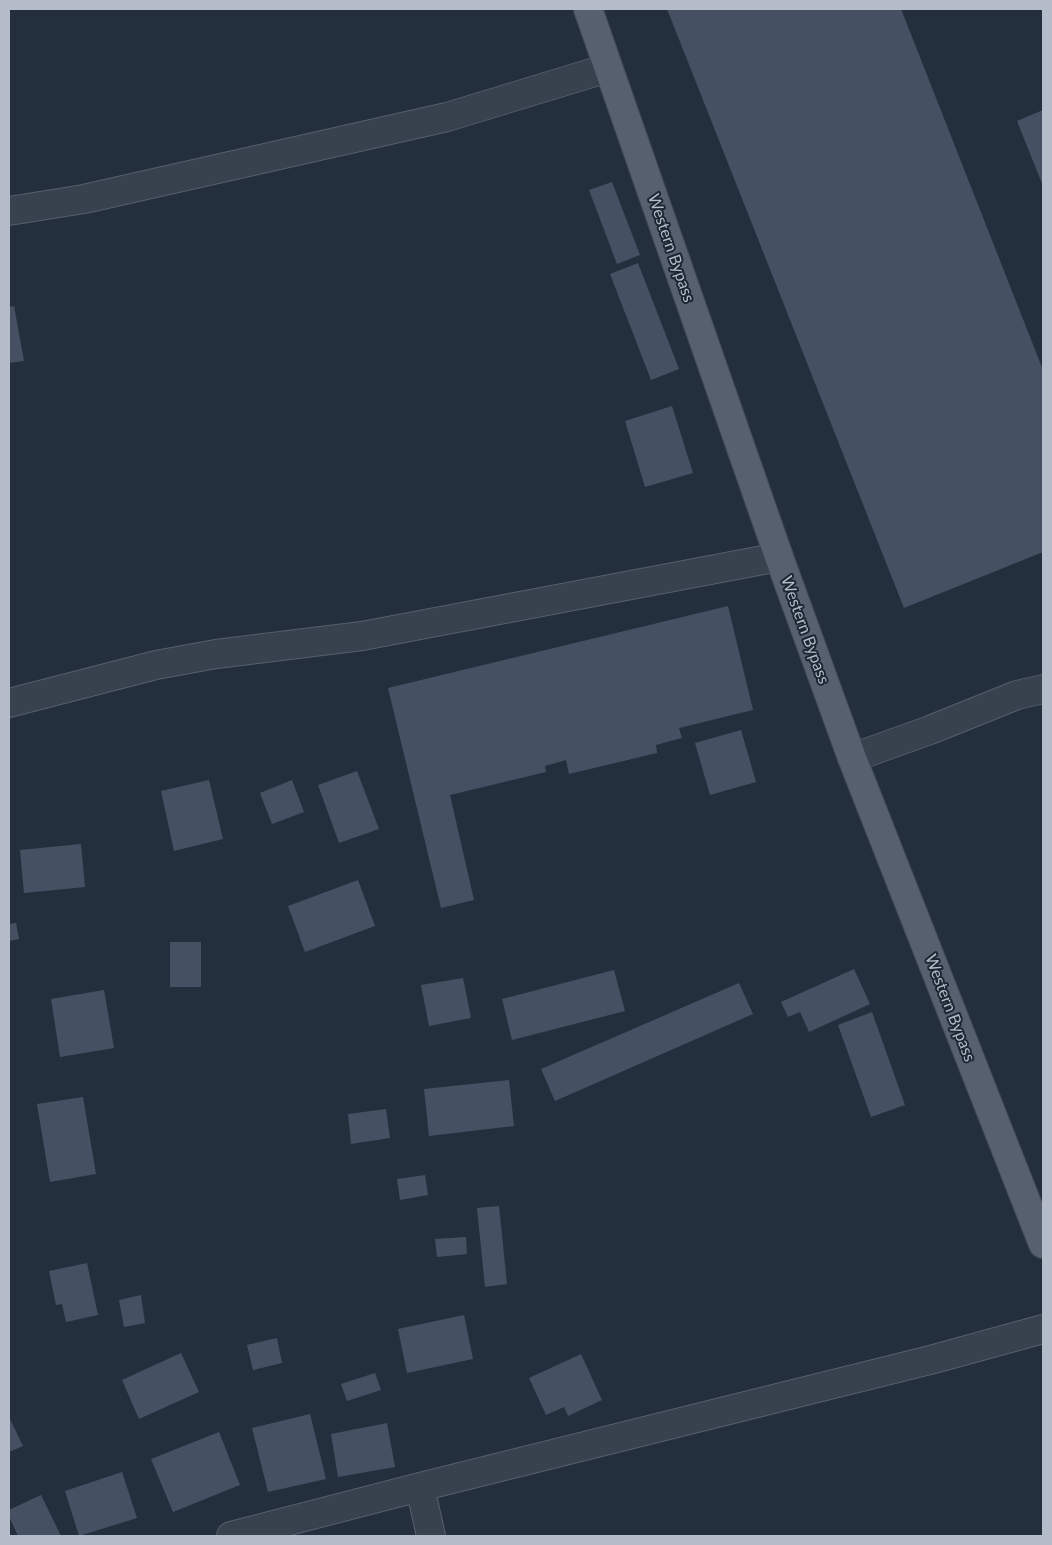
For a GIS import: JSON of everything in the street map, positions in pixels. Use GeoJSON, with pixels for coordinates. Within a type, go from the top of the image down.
{"type":"FeatureCollection","features":[{"type":"Feature","properties":{"kind":"main road","name":"Western Bypass"},"geometry":{"type":"LineString","coordinates":[[588,9],[779,557],[852,758],[1043,1244]]}},
{"type":"Feature","properties":{"kind":"street"},"geometry":{"type":"LineString","coordinates":[[9,211],[84,199],[447,117],[608,68]]}},
{"type":"Feature","properties":{"kind":"street"},"geometry":{"type":"LineString","coordinates":[[9,703],[147,667],[216,654],[362,636],[779,557]]}},
{"type":"Feature","properties":{"kind":"street"},"geometry":{"type":"LineString","coordinates":[[852,758],[930,730],[1017,695],[1043,690]]}},
{"type":"Feature","properties":{"kind":"street"},"geometry":{"type":"LineString","coordinates":[[231,1536],[934,1359],[1043,1329]]}},
{"type":"Feature","properties":{"kind":"street"},"geometry":{"type":"LineString","coordinates":[[420,1487],[431,1536]]}},
{"type":"Feature","properties":{"kind":"building"},"geometry":{"type":"Polygon","coordinates":[[[667,9],[901,9],[1043,370],[1043,552],[904,608],[667,9]]]}},
{"type":"Feature","properties":{"kind":"building"},"geometry":{"type":"Polygon","coordinates":[[[1043,110],[1043,186],[1017,121],[1043,110]]]}},
{"type":"Feature","properties":{"kind":"building"},"geometry":{"type":"Polygon","coordinates":[[[612,182],[640,255],[617,264],[589,190],[612,182]]]}},
{"type":"Feature","properties":{"kind":"building"},"geometry":{"type":"Polygon","coordinates":[[[638,263],[679,369],[651,380],[610,274],[638,263]]]}},
{"type":"Feature","properties":{"kind":"building"},"geometry":{"type":"Polygon","coordinates":[[[14,306],[24,361],[9,363],[9,307],[14,306]]]}},
{"type":"Feature","properties":{"kind":"building"},"geometry":{"type":"Polygon","coordinates":[[[672,406],[693,473],[645,487],[625,421],[672,406]]]}},
{"type":"Feature","properties":{"kind":"building"},"geometry":{"type":"Polygon","coordinates":[[[728,606],[753,710],[679,728],[682,738],[656,745],[657,753],[569,774],[566,760],[545,766],[546,772],[450,795],[474,900],[441,908],[388,688],[728,606]]]}},
{"type":"Feature","properties":{"kind":"building"},"geometry":{"type":"Polygon","coordinates":[[[741,730],[756,782],[710,795],[695,743],[741,730]]]}},
{"type":"Feature","properties":{"kind":"building"},"geometry":{"type":"Polygon","coordinates":[[[357,771],[379,829],[339,843],[318,785],[357,771]]]}},
{"type":"Feature","properties":{"kind":"building"},"geometry":{"type":"Polygon","coordinates":[[[209,780],[223,839],[174,851],[161,791],[209,780]]]}},
{"type":"Feature","properties":{"kind":"building"},"geometry":{"type":"Polygon","coordinates":[[[292,780],[304,812],[272,824],[260,793],[292,780]]]}},
{"type":"Feature","properties":{"kind":"building"},"geometry":{"type":"Polygon","coordinates":[[[81,844],[85,887],[24,893],[20,850],[81,844]]]}},
{"type":"Feature","properties":{"kind":"building"},"geometry":{"type":"Polygon","coordinates":[[[358,880],[375,926],[305,952],[288,906],[358,880]]]}},
{"type":"Feature","properties":{"kind":"building"},"geometry":{"type":"Polygon","coordinates":[[[16,923],[19,939],[9,941],[9,924],[16,923]]]}},
{"type":"Feature","properties":{"kind":"building"},"geometry":{"type":"Polygon","coordinates":[[[170,942],[201,942],[201,987],[170,987],[170,942]]]}},
{"type":"Feature","properties":{"kind":"building"},"geometry":{"type":"Polygon","coordinates":[[[854,969],[870,1004],[809,1032],[800,1012],[788,1017],[781,1002],[854,969]]]}},
{"type":"Feature","properties":{"kind":"building"},"geometry":{"type":"Polygon","coordinates":[[[614,970],[625,1011],[512,1040],[502,999],[614,970]]]}},
{"type":"Feature","properties":{"kind":"building"},"geometry":{"type":"Polygon","coordinates":[[[463,978],[471,1018],[429,1026],[421,985],[463,978]]]}},
{"type":"Feature","properties":{"kind":"building"},"geometry":{"type":"Polygon","coordinates":[[[739,983],[753,1014],[555,1101],[541,1069],[739,983]]]}},
{"type":"Feature","properties":{"kind":"building"},"geometry":{"type":"Polygon","coordinates":[[[104,990],[114,1048],[60,1057],[51,999],[104,990]]]}},
{"type":"Feature","properties":{"kind":"building"},"geometry":{"type":"Polygon","coordinates":[[[872,1012],[905,1105],[871,1117],[838,1025],[872,1012]]]}},
{"type":"Feature","properties":{"kind":"building"},"geometry":{"type":"Polygon","coordinates":[[[509,1080],[514,1126],[429,1136],[424,1089],[509,1080]]]}},
{"type":"Feature","properties":{"kind":"building"},"geometry":{"type":"Polygon","coordinates":[[[83,1097],[96,1174],[50,1182],[37,1104],[83,1097]]]}},
{"type":"Feature","properties":{"kind":"building"},"geometry":{"type":"Polygon","coordinates":[[[386,1109],[390,1138],[351,1144],[348,1114],[386,1109]]]}},
{"type":"Feature","properties":{"kind":"building"},"geometry":{"type":"Polygon","coordinates":[[[425,1175],[428,1195],[400,1200],[397,1179],[425,1175]]]}},
{"type":"Feature","properties":{"kind":"building"},"geometry":{"type":"Polygon","coordinates":[[[499,1206],[507,1284],[485,1287],[477,1208],[499,1206]]]}},
{"type":"Feature","properties":{"kind":"building"},"geometry":{"type":"Polygon","coordinates":[[[466,1237],[467,1254],[437,1257],[435,1239],[466,1237]]]}},
{"type":"Feature","properties":{"kind":"building"},"geometry":{"type":"Polygon","coordinates":[[[87,1263],[98,1315],[66,1322],[62,1304],[56,1305],[49,1271],[87,1263]]]}},
{"type":"Feature","properties":{"kind":"building"},"geometry":{"type":"Polygon","coordinates":[[[141,1295],[145,1323],[124,1327],[119,1300],[141,1295]]]}},
{"type":"Feature","properties":{"kind":"building"},"geometry":{"type":"Polygon","coordinates":[[[464,1315],[473,1359],[407,1373],[398,1329],[464,1315]]]}},
{"type":"Feature","properties":{"kind":"building"},"geometry":{"type":"Polygon","coordinates":[[[277,1338],[282,1363],[253,1370],[247,1345],[277,1338]]]}},
{"type":"Feature","properties":{"kind":"building"},"geometry":{"type":"Polygon","coordinates":[[[181,1353],[199,1392],[139,1419],[122,1380],[181,1353]]]}},
{"type":"Feature","properties":{"kind":"building"},"geometry":{"type":"Polygon","coordinates":[[[581,1354],[602,1400],[568,1416],[564,1407],[546,1415],[529,1378],[581,1354]]]}},
{"type":"Feature","properties":{"kind":"building"},"geometry":{"type":"Polygon","coordinates":[[[375,1373],[381,1390],[347,1401],[341,1384],[375,1373]]]}},
{"type":"Feature","properties":{"kind":"building"},"geometry":{"type":"Polygon","coordinates":[[[310,1414],[326,1479],[268,1492],[252,1428],[310,1414]]]}},
{"type":"Feature","properties":{"kind":"building"},"geometry":{"type":"Polygon","coordinates":[[[9,1417],[23,1446],[9,1452],[9,1417]]]}},
{"type":"Feature","properties":{"kind":"building"},"geometry":{"type":"Polygon","coordinates":[[[387,1423],[395,1467],[338,1477],[331,1434],[387,1423]]]}},
{"type":"Feature","properties":{"kind":"building"},"geometry":{"type":"Polygon","coordinates":[[[219,1432],[240,1485],[173,1512],[151,1459],[219,1432]]]}},
{"type":"Feature","properties":{"kind":"building"},"geometry":{"type":"Polygon","coordinates":[[[122,1472],[137,1518],[79,1536],[65,1491],[122,1472]]]}},
{"type":"Feature","properties":{"kind":"building"},"geometry":{"type":"Polygon","coordinates":[[[41,1495],[61,1536],[18,1536],[9,1516],[9,1510],[41,1495]]]}}]}
